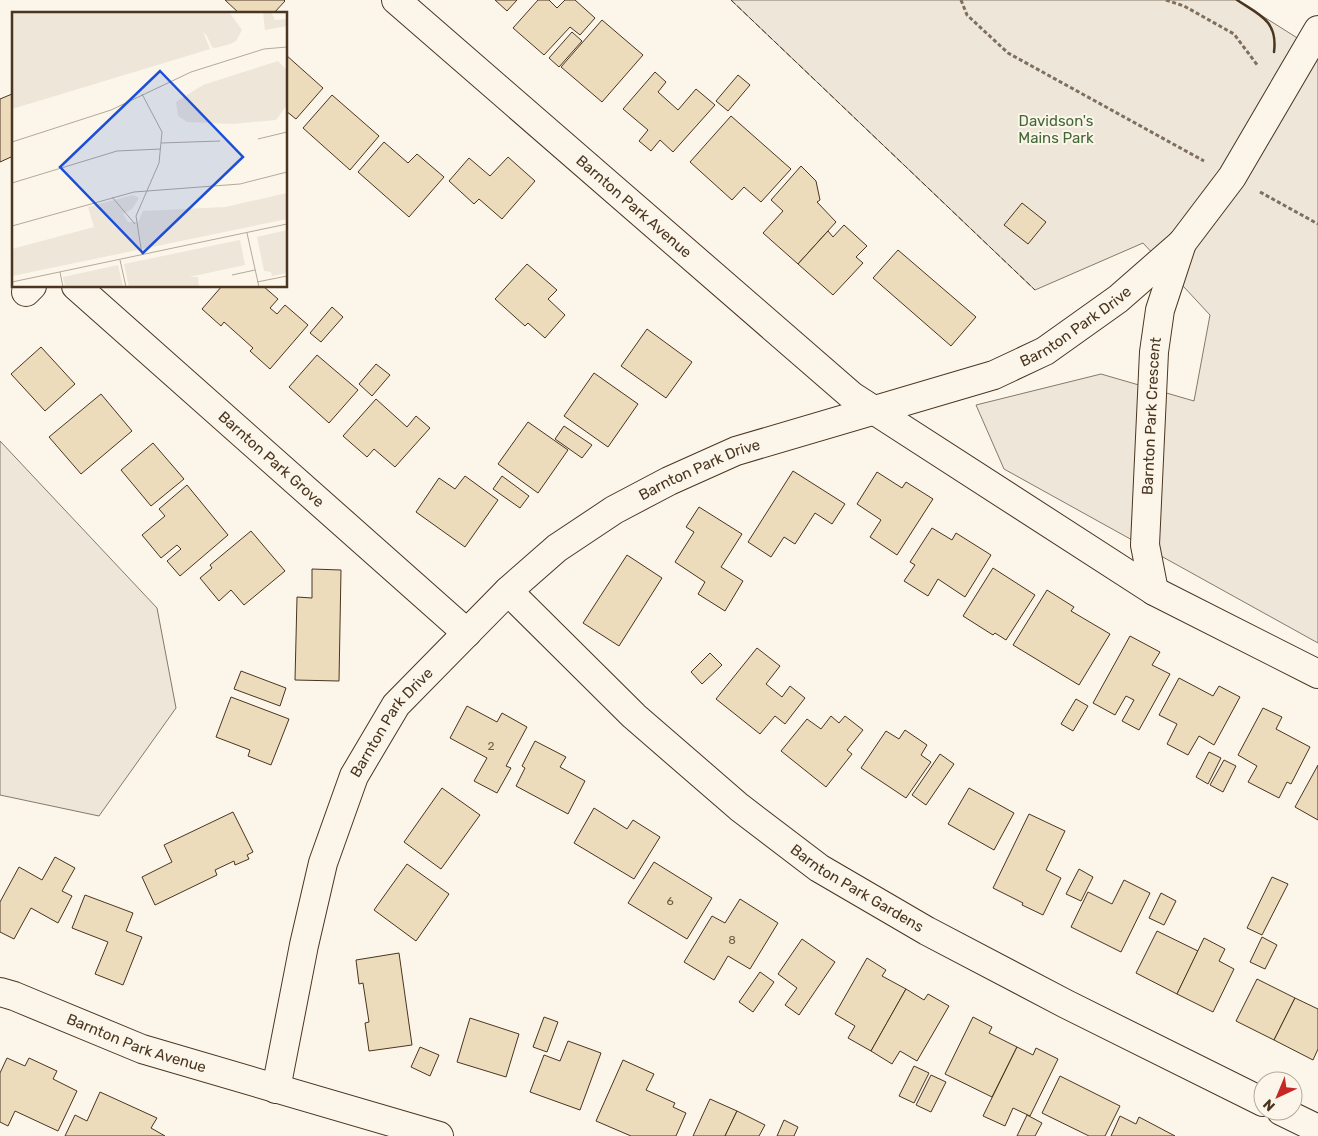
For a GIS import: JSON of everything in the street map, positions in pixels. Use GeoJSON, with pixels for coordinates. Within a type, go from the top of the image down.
{"type":"FeatureCollection","features":[{"type":"Feature","properties":{"kind":"street","name":"Barnton Park Avenue"},"geometry":{"type":"LineString","coordinates":[[396,0],[852,396],[873,411]]}},
{"type":"Feature","properties":{"kind":"street","name":"Barnton Park Drive"},"geometry":{"type":"LineString","coordinates":[[276,1090],[304,945],[323,863],[354,776],[396,704],[508,591],[557,548],[614,510],[669,481],[736,451],[994,375],[1045,350],[1118,299],[1182,244],[1232,177],[1318,30]]}},
{"type":"Feature","properties":{"kind":"street","name":"Barnton Park Crescent"},"geometry":{"type":"LineString","coordinates":[[1154,591],[1145,545],[1154,352],[1160,310],[1182,244]]}},
{"type":"Feature","properties":{"kind":"street","name":"Barnton Park Grove"},"geometry":{"type":"LineString","coordinates":[[78,288],[467,633]]}},
{"type":"Feature","properties":{"kind":"street"},"geometry":{"type":"LineString","coordinates":[[873,411],[1154,591],[1318,674]]}},
{"type":"Feature","properties":{"kind":"street","name":"Barnton Park Gardens"},"geometry":{"type":"LineString","coordinates":[[508,591],[634,716],[739,807],[819,868],[927,931],[1066,1004],[1253,1097]]}},
{"type":"Feature","properties":{"kind":"street","name":"Barnton Park Avenue"},"geometry":{"type":"LineString","coordinates":[[0,992],[14,996],[142,1049],[276,1090],[439,1136]]}},
{"type":"Feature","properties":{"kind":"street"},"geometry":{"type":"LineString","coordinates":[[1302,1121],[1318,1129]]}},
{"type":"Feature","properties":{"kind":"path"},"geometry":{"type":"LineString","coordinates":[[961,0],[967,15],[1008,52],[1318,224]]}},
{"type":"Feature","properties":{"kind":"path"},"geometry":{"type":"LineString","coordinates":[[1166,0],[1184,6],[1234,34],[1258,66]]}},
{"type":"Feature","properties":{"kind":"green space","name":"Davidson's Mains Park"},"geometry":{"type":"Polygon","coordinates":[[[731,0],[1237,0],[1318,51],[1318,643],[1004,469],[976,405],[1101,374],[1194,401],[1210,315],[1143,243],[1035,290],[731,0]]]}},
{"type":"Feature","properties":{"kind":"green space"},"geometry":{"type":"Polygon","coordinates":[[[0,441],[157,608],[176,708],[99,816],[0,795],[0,441]]]}},
{"type":"Feature","properties":{"kind":"building"},"geometry":{"type":"Polygon","coordinates":[[[225,0],[285,1],[275,12],[238,12],[225,0]]]}},
{"type":"Feature","properties":{"kind":"building"},"geometry":{"type":"Polygon","coordinates":[[[495,0],[517,0],[507,11],[495,0]]]}},
{"type":"Feature","properties":{"kind":"building"},"geometry":{"type":"Polygon","coordinates":[[[538,0],[549,0],[557,8],[565,0],[575,0],[595,18],[580,35],[570,27],[544,55],[513,28],[538,0]]]}},
{"type":"Feature","properties":{"kind":"building"},"geometry":{"type":"Polygon","coordinates":[[[602,20],[643,55],[602,102],[561,67],[602,20]]]}},
{"type":"Feature","properties":{"kind":"building"},"geometry":{"type":"Polygon","coordinates":[[[572,32],[582,41],[559,67],[549,58],[572,32]]]}},
{"type":"Feature","properties":{"kind":"building"},"geometry":{"type":"Polygon","coordinates":[[[288,57],[323,88],[296,119],[288,113],[288,57]]]}},
{"type":"Feature","properties":{"kind":"building"},"geometry":{"type":"Polygon","coordinates":[[[655,72],[666,82],[658,92],[678,110],[696,89],[715,105],[673,152],[660,140],[651,151],[639,141],[648,130],[623,109],[655,72]]]}},
{"type":"Feature","properties":{"kind":"building"},"geometry":{"type":"Polygon","coordinates":[[[738,75],[750,85],[728,111],[716,101],[738,75]]]}},
{"type":"Feature","properties":{"kind":"building"},"geometry":{"type":"Polygon","coordinates":[[[12,94],[12,159],[11,157],[0,162],[0,99],[12,94]]]}},
{"type":"Feature","properties":{"kind":"building"},"geometry":{"type":"Polygon","coordinates":[[[332,95],[379,136],[350,170],[303,128],[332,95]]]}},
{"type":"Feature","properties":{"kind":"building"},"geometry":{"type":"Polygon","coordinates":[[[731,116],[791,169],[761,202],[744,187],[732,200],[690,162],[731,116]]]}},
{"type":"Feature","properties":{"kind":"building"},"geometry":{"type":"Polygon","coordinates":[[[384,142],[408,163],[417,154],[444,177],[409,217],[358,172],[384,142]]]}},
{"type":"Feature","properties":{"kind":"building"},"geometry":{"type":"Polygon","coordinates":[[[508,157],[535,181],[502,219],[479,199],[474,204],[449,181],[469,158],[490,176],[508,157]]]}},
{"type":"Feature","properties":{"kind":"building"},"geometry":{"type":"Polygon","coordinates":[[[801,166],[816,181],[820,200],[817,202],[836,222],[798,264],[763,233],[783,211],[771,200],[801,166]]]}},
{"type":"Feature","properties":{"kind":"building"},"geometry":{"type":"Polygon","coordinates":[[[1022,203],[1046,222],[1028,244],[1004,225],[1022,203]]]}},
{"type":"Feature","properties":{"kind":"building"},"geometry":{"type":"Polygon","coordinates":[[[844,225],[867,246],[856,257],[863,263],[833,295],[798,264],[828,231],[833,237],[844,225]]]}},
{"type":"Feature","properties":{"kind":"building"},"geometry":{"type":"Polygon","coordinates":[[[898,250],[976,317],[951,346],[873,278],[898,250]]]}},
{"type":"Feature","properties":{"kind":"building"},"geometry":{"type":"Polygon","coordinates":[[[527,264],[557,290],[548,299],[565,315],[545,338],[528,323],[525,326],[495,299],[527,264]]]}},
{"type":"Feature","properties":{"kind":"building"},"geometry":{"type":"Polygon","coordinates":[[[220,288],[265,288],[278,299],[270,308],[277,314],[285,305],[308,325],[270,369],[250,351],[253,348],[224,322],[221,326],[202,309],[220,288]]]}},
{"type":"Feature","properties":{"kind":"building"},"geometry":{"type":"Polygon","coordinates":[[[332,307],[343,317],[321,342],[310,333],[332,307]]]}},
{"type":"Feature","properties":{"kind":"building"},"geometry":{"type":"Polygon","coordinates":[[[647,329],[692,362],[666,398],[621,366],[647,329]]]}},
{"type":"Feature","properties":{"kind":"building"},"geometry":{"type":"Polygon","coordinates":[[[41,347],[75,384],[45,411],[11,374],[41,347]]]}},
{"type":"Feature","properties":{"kind":"building"},"geometry":{"type":"Polygon","coordinates":[[[317,355],[358,390],[329,423],[289,387],[317,355]]]}},
{"type":"Feature","properties":{"kind":"building"},"geometry":{"type":"Polygon","coordinates":[[[376,364],[390,375],[372,396],[359,384],[376,364]]]}},
{"type":"Feature","properties":{"kind":"building"},"geometry":{"type":"Polygon","coordinates":[[[594,373],[638,404],[608,447],[564,416],[594,373]]]}},
{"type":"Feature","properties":{"kind":"building"},"geometry":{"type":"Polygon","coordinates":[[[101,394],[132,431],[81,474],[49,437],[101,394]]]}},
{"type":"Feature","properties":{"kind":"building"},"geometry":{"type":"Polygon","coordinates":[[[376,399],[407,427],[416,416],[430,428],[395,467],[374,449],[367,457],[343,436],[376,399]]]}},
{"type":"Feature","properties":{"kind":"building"},"geometry":{"type":"Polygon","coordinates":[[[528,422],[568,450],[538,493],[498,464],[528,422]]]}},
{"type":"Feature","properties":{"kind":"building"},"geometry":{"type":"Polygon","coordinates":[[[564,426],[592,445],[582,458],[555,439],[564,426]]]}},
{"type":"Feature","properties":{"kind":"building"},"geometry":{"type":"Polygon","coordinates":[[[153,443],[184,479],[151,506],[121,470],[153,443]]]}},
{"type":"Feature","properties":{"kind":"building"},"geometry":{"type":"Polygon","coordinates":[[[793,471],[845,504],[832,524],[815,513],[795,544],[784,537],[771,557],[748,542],[793,471]]]}},
{"type":"Feature","properties":{"kind":"building"},"geometry":{"type":"Polygon","coordinates":[[[877,472],[902,488],[906,482],[933,499],[897,555],[870,537],[881,520],[857,504],[877,472]]]}},
{"type":"Feature","properties":{"kind":"building"},"geometry":{"type":"Polygon","coordinates":[[[465,476],[498,500],[465,547],[416,512],[439,478],[455,489],[465,476]]]}},
{"type":"Feature","properties":{"kind":"building"},"geometry":{"type":"Polygon","coordinates":[[[502,476],[529,496],[520,508],[493,489],[502,476]]]}},
{"type":"Feature","properties":{"kind":"building"},"geometry":{"type":"Polygon","coordinates":[[[187,485],[228,535],[180,576],[167,561],[181,549],[177,545],[161,558],[142,535],[165,516],[159,509],[187,485]]]}},
{"type":"Feature","properties":{"kind":"building"},"geometry":{"type":"Polygon","coordinates":[[[699,507],[742,534],[721,567],[743,581],[725,611],[698,594],[705,582],[675,562],[694,532],[686,527],[699,507]]]}},
{"type":"Feature","properties":{"kind":"building"},"geometry":{"type":"Polygon","coordinates":[[[932,528],[952,540],[956,533],[991,555],[965,597],[938,579],[928,596],[904,581],[915,565],[910,562],[932,528]]]}},
{"type":"Feature","properties":{"kind":"building"},"geometry":{"type":"Polygon","coordinates":[[[251,531],[285,571],[244,605],[231,590],[219,601],[200,578],[212,568],[210,565],[251,531]]]}},
{"type":"Feature","properties":{"kind":"building"},"geometry":{"type":"Polygon","coordinates":[[[627,555],[662,578],[619,646],[583,623],[627,555]]]}},
{"type":"Feature","properties":{"kind":"building"},"geometry":{"type":"Polygon","coordinates":[[[993,568],[1035,595],[1006,640],[995,633],[993,635],[963,616],[993,568]]]}},
{"type":"Feature","properties":{"kind":"building"},"geometry":{"type":"Polygon","coordinates":[[[312,569],[341,570],[339,681],[295,680],[297,597],[312,598],[312,569]]]}},
{"type":"Feature","properties":{"kind":"building"},"geometry":{"type":"Polygon","coordinates":[[[1047,590],[1074,607],[1071,611],[1110,634],[1079,685],[1013,645],[1047,590]]]}},
{"type":"Feature","properties":{"kind":"building"},"geometry":{"type":"Polygon","coordinates":[[[1130,636],[1160,652],[1152,665],[1170,674],[1139,730],[1122,721],[1134,700],[1126,696],[1115,715],[1093,703],[1130,636]]]}},
{"type":"Feature","properties":{"kind":"building"},"geometry":{"type":"Polygon","coordinates":[[[757,648],[780,666],[766,684],[782,697],[790,686],[805,698],[785,724],[775,716],[760,734],[716,699],[757,648]]]}},
{"type":"Feature","properties":{"kind":"building"},"geometry":{"type":"Polygon","coordinates":[[[710,653],[722,665],[702,684],[691,672],[710,653]]]}},
{"type":"Feature","properties":{"kind":"building"},"geometry":{"type":"Polygon","coordinates":[[[241,671],[286,688],[280,706],[234,689],[241,671]]]}},
{"type":"Feature","properties":{"kind":"building"},"geometry":{"type":"Polygon","coordinates":[[[1179,678],[1213,696],[1219,686],[1240,697],[1214,745],[1199,736],[1188,755],[1167,744],[1177,724],[1159,715],[1179,678]]]}},
{"type":"Feature","properties":{"kind":"building"},"geometry":{"type":"Polygon","coordinates":[[[231,697],[289,719],[271,765],[248,756],[250,750],[216,737],[231,697]]]}},
{"type":"Feature","properties":{"kind":"building"},"geometry":{"type":"Polygon","coordinates":[[[1076,699],[1088,706],[1073,731],[1061,724],[1076,699]]]}},
{"type":"Feature","properties":{"kind":"building"},"geometry":{"type":"Polygon","coordinates":[[[467,706],[497,722],[502,713],[527,727],[506,766],[511,768],[497,793],[474,781],[487,758],[450,738],[467,706]]]}},
{"type":"Feature","properties":{"kind":"building"},"geometry":{"type":"Polygon","coordinates":[[[1263,708],[1282,717],[1276,729],[1310,747],[1291,784],[1287,782],[1279,798],[1248,782],[1257,766],[1238,755],[1263,708]]]}},
{"type":"Feature","properties":{"kind":"building"},"geometry":{"type":"Polygon","coordinates":[[[831,716],[839,723],[845,716],[863,730],[847,750],[852,754],[826,787],[781,751],[807,719],[821,729],[831,716]]]}},
{"type":"Feature","properties":{"kind":"building"},"geometry":{"type":"Polygon","coordinates":[[[905,730],[927,745],[921,755],[931,762],[906,798],[861,768],[886,731],[899,739],[905,730]]]}},
{"type":"Feature","properties":{"kind":"building"},"geometry":{"type":"Polygon","coordinates":[[[535,741],[566,757],[560,767],[585,781],[568,814],[516,786],[525,768],[522,766],[535,741]]]}},
{"type":"Feature","properties":{"kind":"building"},"geometry":{"type":"Polygon","coordinates":[[[1209,752],[1221,758],[1208,784],[1196,777],[1209,752]]]}},
{"type":"Feature","properties":{"kind":"building"},"geometry":{"type":"Polygon","coordinates":[[[940,754],[954,764],[926,805],[912,795],[940,754]]]}},
{"type":"Feature","properties":{"kind":"building"},"geometry":{"type":"Polygon","coordinates":[[[1224,760],[1236,766],[1223,792],[1210,785],[1224,760]]]}},
{"type":"Feature","properties":{"kind":"building"},"geometry":{"type":"Polygon","coordinates":[[[1318,765],[1318,820],[1295,807],[1318,765]]]}},
{"type":"Feature","properties":{"kind":"building"},"geometry":{"type":"Polygon","coordinates":[[[442,788],[480,815],[441,869],[404,842],[442,788]]]}},
{"type":"Feature","properties":{"kind":"building"},"geometry":{"type":"Polygon","coordinates":[[[969,788],[1014,813],[994,850],[948,824],[969,788]]]}},
{"type":"Feature","properties":{"kind":"building"},"geometry":{"type":"Polygon","coordinates":[[[594,808],[627,829],[633,820],[660,837],[634,879],[574,843],[594,808]]]}},
{"type":"Feature","properties":{"kind":"building"},"geometry":{"type":"Polygon","coordinates":[[[233,812],[253,852],[247,855],[249,859],[235,865],[234,861],[215,870],[217,875],[155,905],[142,877],[172,862],[164,845],[233,812]]]}},
{"type":"Feature","properties":{"kind":"building"},"geometry":{"type":"Polygon","coordinates":[[[1029,814],[1065,831],[1046,870],[1061,878],[1043,915],[993,888],[1029,814]]]}},
{"type":"Feature","properties":{"kind":"building"},"geometry":{"type":"Polygon","coordinates":[[[55,857],[75,868],[62,891],[72,896],[58,923],[31,908],[14,939],[0,932],[0,902],[19,867],[42,880],[55,857]]]}},
{"type":"Feature","properties":{"kind":"building"},"geometry":{"type":"Polygon","coordinates":[[[654,862],[712,898],[687,939],[628,903],[654,862]]]}},
{"type":"Feature","properties":{"kind":"building"},"geometry":{"type":"Polygon","coordinates":[[[407,864],[449,894],[416,941],[374,910],[407,864]]]}},
{"type":"Feature","properties":{"kind":"building"},"geometry":{"type":"Polygon","coordinates":[[[1079,869],[1093,877],[1081,901],[1066,894],[1079,869]]]}},
{"type":"Feature","properties":{"kind":"building"},"geometry":{"type":"Polygon","coordinates":[[[1272,877],[1288,884],[1262,935],[1247,928],[1272,877]]]}},
{"type":"Feature","properties":{"kind":"building"},"geometry":{"type":"Polygon","coordinates":[[[1124,880],[1150,893],[1121,952],[1071,927],[1088,892],[1112,904],[1124,880]]]}},
{"type":"Feature","properties":{"kind":"building"},"geometry":{"type":"Polygon","coordinates":[[[1161,893],[1176,901],[1164,925],[1149,918],[1161,893]]]}},
{"type":"Feature","properties":{"kind":"building"},"geometry":{"type":"Polygon","coordinates":[[[85,895],[133,913],[126,931],[142,937],[123,985],[95,974],[108,942],[72,928],[85,895]]]}},
{"type":"Feature","properties":{"kind":"building"},"geometry":{"type":"Polygon","coordinates":[[[740,899],[778,923],[750,969],[728,956],[714,980],[684,962],[712,916],[725,923],[740,899]]]}},
{"type":"Feature","properties":{"kind":"building"},"geometry":{"type":"Polygon","coordinates":[[[1157,931],[1198,951],[1177,994],[1136,973],[1157,931]]]}},
{"type":"Feature","properties":{"kind":"building"},"geometry":{"type":"Polygon","coordinates":[[[1262,937],[1277,945],[1265,969],[1250,962],[1262,937]]]}},
{"type":"Feature","properties":{"kind":"building"},"geometry":{"type":"Polygon","coordinates":[[[1204,938],[1225,949],[1219,961],[1234,969],[1213,1012],[1177,994],[1204,938]]]}},
{"type":"Feature","properties":{"kind":"building"},"geometry":{"type":"Polygon","coordinates":[[[802,939],[835,962],[799,1015],[785,1005],[797,988],[778,974],[802,939]]]}},
{"type":"Feature","properties":{"kind":"building"},"geometry":{"type":"Polygon","coordinates":[[[399,953],[412,1045],[369,1051],[365,1023],[369,1022],[363,983],[359,984],[356,960],[399,953]]]}},
{"type":"Feature","properties":{"kind":"building"},"geometry":{"type":"Polygon","coordinates":[[[867,958],[886,970],[882,976],[906,989],[871,1051],[848,1038],[855,1026],[835,1014],[867,958]]]}},
{"type":"Feature","properties":{"kind":"building"},"geometry":{"type":"Polygon","coordinates":[[[760,972],[774,982],[753,1012],[739,1002],[760,972]]]}},
{"type":"Feature","properties":{"kind":"building"},"geometry":{"type":"Polygon","coordinates":[[[1257,979],[1295,998],[1274,1040],[1236,1021],[1257,979]]]}},
{"type":"Feature","properties":{"kind":"building"},"geometry":{"type":"Polygon","coordinates":[[[906,989],[924,1000],[928,994],[949,1006],[917,1061],[900,1051],[892,1064],[871,1051],[906,989]]]}},
{"type":"Feature","properties":{"kind":"building"},"geometry":{"type":"Polygon","coordinates":[[[1295,998],[1318,1009],[1318,1049],[1313,1060],[1274,1040],[1295,998]]]}},
{"type":"Feature","properties":{"kind":"building"},"geometry":{"type":"Polygon","coordinates":[[[544,1017],[558,1022],[547,1052],[533,1047],[544,1017]]]}},
{"type":"Feature","properties":{"kind":"building"},"geometry":{"type":"Polygon","coordinates":[[[973,1017],[992,1027],[989,1033],[1017,1047],[992,1097],[945,1074],[973,1017]]]}},
{"type":"Feature","properties":{"kind":"building"},"geometry":{"type":"Polygon","coordinates":[[[470,1018],[519,1034],[506,1077],[457,1062],[470,1018]]]}},
{"type":"Feature","properties":{"kind":"building"},"geometry":{"type":"Polygon","coordinates":[[[568,1041],[601,1053],[580,1110],[530,1092],[544,1055],[560,1061],[568,1041]]]}},
{"type":"Feature","properties":{"kind":"building"},"geometry":{"type":"Polygon","coordinates":[[[420,1047],[439,1055],[430,1076],[411,1067],[420,1047]]]}},
{"type":"Feature","properties":{"kind":"building"},"geometry":{"type":"Polygon","coordinates":[[[1017,1047],[1033,1055],[1036,1048],[1058,1059],[1030,1116],[1013,1108],[1005,1126],[983,1116],[1017,1047]]]}},
{"type":"Feature","properties":{"kind":"building"},"geometry":{"type":"Polygon","coordinates":[[[7,1058],[25,1066],[29,1058],[57,1071],[53,1079],[77,1091],[58,1131],[15,1111],[8,1126],[0,1122],[0,1073],[7,1058]]]}},
{"type":"Feature","properties":{"kind":"building"},"geometry":{"type":"Polygon","coordinates":[[[623,1060],[654,1074],[646,1090],[675,1103],[673,1107],[686,1113],[676,1136],[631,1136],[596,1121],[623,1060]]]}},
{"type":"Feature","properties":{"kind":"building"},"geometry":{"type":"Polygon","coordinates":[[[914,1066],[929,1073],[914,1103],[899,1096],[914,1066]]]}},
{"type":"Feature","properties":{"kind":"building"},"geometry":{"type":"Polygon","coordinates":[[[931,1075],[946,1082],[931,1112],[916,1105],[931,1075]]]}},
{"type":"Feature","properties":{"kind":"building"},"geometry":{"type":"Polygon","coordinates":[[[1060,1076],[1120,1106],[1105,1136],[1089,1136],[1042,1113],[1060,1076]]]}},
{"type":"Feature","properties":{"kind":"building"},"geometry":{"type":"Polygon","coordinates":[[[100,1092],[157,1118],[151,1128],[165,1136],[65,1136],[75,1115],[87,1121],[100,1092]]]}},
{"type":"Feature","properties":{"kind":"building"},"geometry":{"type":"Polygon","coordinates":[[[710,1099],[737,1111],[725,1136],[693,1136],[710,1099]]]}},
{"type":"Feature","properties":{"kind":"building"},"geometry":{"type":"Polygon","coordinates":[[[737,1111],[765,1125],[759,1136],[725,1136],[737,1111]]]}},
{"type":"Feature","properties":{"kind":"building"},"geometry":{"type":"Polygon","coordinates":[[[1027,1115],[1042,1123],[1035,1136],[1017,1136],[1027,1115]]]}},
{"type":"Feature","properties":{"kind":"building"},"geometry":{"type":"Polygon","coordinates":[[[1120,1116],[1136,1124],[1139,1117],[1175,1136],[1111,1136],[1120,1116]]]}},
{"type":"Feature","properties":{"kind":"building"},"geometry":{"type":"Polygon","coordinates":[[[784,1120],[798,1127],[794,1136],[777,1136],[784,1120]]]}},
{"type":"Feature","properties":{"kind":"fence"},"geometry":{"type":"LineString","coordinates":[[731,0],[1035,290]]}},
{"type":"Feature","properties":{"kind":"wall"},"geometry":{"type":"LineString","coordinates":[[1237,0],[1266,20],[1273,33],[1275,41],[1274,52]]}}]}
